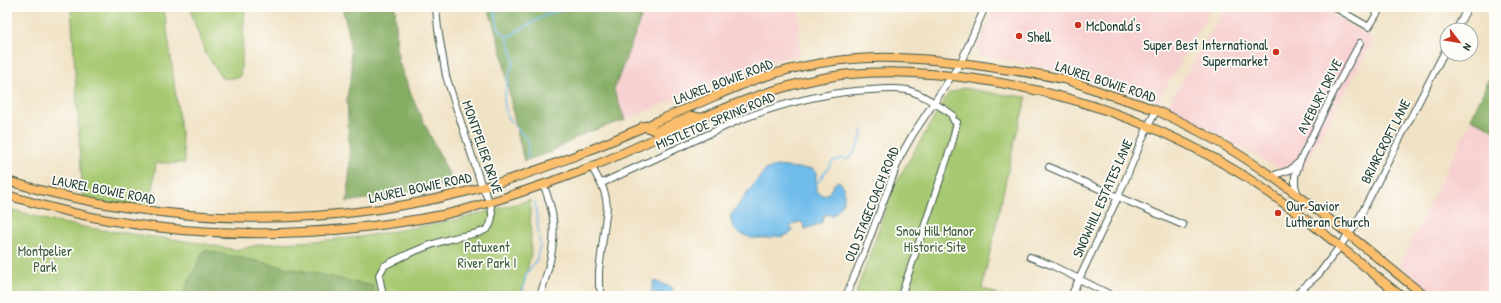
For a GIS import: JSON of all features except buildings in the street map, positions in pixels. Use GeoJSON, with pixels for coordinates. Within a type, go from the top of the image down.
{"type":"FeatureCollection","features":[{"type":"Feature","properties":{"kind":"main road","name":"LAUREL BOWIE ROAD"},"geometry":{"type":"LineString","coordinates":[[7,181],[72,198],[126,208],[181,214],[261,218],[304,217],[387,208],[482,187],[557,164],[643,126],[741,85],[764,77],[812,64],[848,59],[880,57],[925,58],[1022,71],[1065,80],[1156,111],[1204,135],[1271,176],[1426,296]]}},
{"type":"Feature","properties":{"kind":"main road","name":"LAUREL BOWIE ROAD"},"geometry":{"type":"LineString","coordinates":[[7,196],[71,212],[133,224],[201,231],[261,233],[328,230],[369,226],[443,215],[544,185],[592,167],[702,118],[787,86],[850,74],[922,73],[1018,86],[1071,98],[1119,113],[1200,150],[1242,175],[1289,207],[1401,296]]}},
{"type":"Feature","properties":{"kind":"main road"},"geometry":{"type":"LineString","coordinates":[[643,126],[656,130],[691,116],[702,118]]}},
{"type":"Feature","properties":{"kind":"street","name":"MONTPELIER DRIVE"},"geometry":{"type":"LineString","coordinates":[[383,296],[380,275],[381,270],[390,262],[443,240],[479,233],[490,225],[490,202],[482,187],[446,76],[440,44],[436,7]]}},
{"type":"Feature","properties":{"kind":"street","name":"OLD STAGECOACH ROAD"},"geometry":{"type":"LineString","coordinates":[[846,296],[870,240],[900,157],[913,134],[961,62],[985,7]]}},
{"type":"Feature","properties":{"kind":"street"},"geometry":{"type":"LineString","coordinates":[[1334,7],[1369,27],[1381,7]]}},
{"type":"Feature","properties":{"kind":"street"},"geometry":{"type":"LineString","coordinates":[[1460,22],[1468,7]]}},
{"type":"Feature","properties":{"kind":"street","name":"AVEBURY DRIVE"},"geometry":{"type":"LineString","coordinates":[[1298,196],[1295,176],[1300,161],[1332,95],[1360,43]]}},
{"type":"Feature","properties":{"kind":"street","name":"BRIARCROFT LANE"},"geometry":{"type":"LineString","coordinates":[[1294,296],[1319,274],[1349,236],[1367,204],[1439,62]]}},
{"type":"Feature","properties":{"kind":"street","name":"MISTLETOE SPRING ROAD"},"geometry":{"type":"LineString","coordinates":[[602,183],[771,108],[801,100],[850,91],[901,89],[914,93],[935,103],[953,115],[952,117],[954,121],[957,122],[951,147],[902,296]]}},
{"type":"Feature","properties":{"kind":"street","name":"SNOWHILL ESTATES LANE"},"geometry":{"type":"LineString","coordinates":[[1071,296],[1118,197],[1148,126],[1156,111]]}},
{"type":"Feature","properties":{"kind":"street"},"geometry":{"type":"LineString","coordinates":[[1271,176],[1290,170],[1300,161]]}},
{"type":"Feature","properties":{"kind":"street"},"geometry":{"type":"LineString","coordinates":[[592,167],[602,183],[608,207],[599,271],[599,286],[603,296]]}},
{"type":"Feature","properties":{"kind":"street"},"geometry":{"type":"LineString","coordinates":[[1049,167],[1184,225]]}},
{"type":"Feature","properties":{"kind":"street"},"geometry":{"type":"LineString","coordinates":[[540,296],[551,256],[553,234],[552,213],[544,185]]}},
{"type":"Feature","properties":{"kind":"street"},"geometry":{"type":"LineString","coordinates":[[1030,257],[1052,265],[1112,296]]}},
{"type":"Feature","properties":{"kind":"shaded area"},"geometry":{"type":"Polygon","coordinates":[[[645,7],[800,7],[800,55],[772,61],[738,72],[625,120],[614,90],[645,7]]]}},
{"type":"Feature","properties":{"kind":"shaded area"},"geometry":{"type":"Polygon","coordinates":[[[995,7],[1212,7],[1158,102],[1073,73],[979,55],[977,47],[995,7]]]}},
{"type":"Feature","properties":{"kind":"shaded area"},"geometry":{"type":"Polygon","coordinates":[[[1226,7],[1320,7],[1374,39],[1300,174],[1274,166],[1167,106],[1226,7]]]}},
{"type":"Feature","properties":{"kind":"shaded area"},"geometry":{"type":"Polygon","coordinates":[[[1471,119],[1494,130],[1494,296],[1438,296],[1400,265],[1471,119]]]}},
{"type":"Feature","properties":{"kind":"green space"},"geometry":{"type":"Polygon","coordinates":[[[71,7],[164,7],[185,163],[156,163],[149,211],[83,200],[71,7]]]}},
{"type":"Feature","properties":{"kind":"green space"},"geometry":{"type":"Polygon","coordinates":[[[192,7],[245,7],[240,77],[223,79],[205,53],[192,16],[192,7]]]}},
{"type":"Feature","properties":{"kind":"green space"},"geometry":{"type":"Polygon","coordinates":[[[342,7],[395,7],[398,60],[415,104],[453,182],[414,192],[347,202],[350,165],[347,97],[352,72],[349,36],[342,7]]]}},
{"type":"Feature","properties":{"kind":"green space"},"geometry":{"type":"Polygon","coordinates":[[[488,7],[645,7],[614,90],[625,120],[585,133],[551,152],[524,161],[502,53],[488,7]]]}},
{"type":"Feature","properties":{"kind":"green space"},"geometry":{"type":"Polygon","coordinates":[[[1494,67],[1494,130],[1471,119],[1494,67]]]}},
{"type":"Feature","properties":{"kind":"green space","name":"Snow Hill Manor Historic Site"},"geometry":{"type":"Polygon","coordinates":[[[963,88],[1027,97],[1015,139],[982,288],[1003,296],[855,296],[894,186],[948,94],[963,88]]]}},
{"type":"Feature","properties":{"kind":"green space","name":"Patuxent River Park I"},"geometry":{"type":"Polygon","coordinates":[[[530,200],[531,253],[521,296],[7,296],[7,208],[47,220],[88,228],[200,243],[235,250],[260,244],[359,237],[401,230],[459,219],[530,200]]]}},
{"type":"Feature","properties":{"kind":"green space"},"geometry":{"type":"Polygon","coordinates":[[[204,250],[373,286],[375,296],[182,296],[204,250]]]}},
{"type":"Feature","properties":{"kind":"water"},"geometry":{"type":"Polygon","coordinates":[[[776,166],[811,168],[816,172],[816,191],[823,195],[828,193],[837,181],[840,182],[843,186],[844,196],[839,209],[831,216],[829,214],[823,216],[822,223],[805,229],[802,222],[797,223],[790,229],[794,230],[785,236],[751,238],[737,232],[733,228],[730,216],[765,170],[776,166]]]}},
{"type":"Feature","properties":{"kind":"water"},"geometry":{"type":"Polygon","coordinates":[[[654,281],[673,288],[671,296],[663,296],[664,294],[651,292],[654,281]]]}},
{"type":"Feature","properties":{"kind":"waterway"},"geometry":{"type":"LineString","coordinates":[[494,7],[498,28],[507,37]]}},
{"type":"Feature","properties":{"kind":"waterway"},"geometry":{"type":"LineString","coordinates":[[527,158],[529,142],[507,117],[504,100],[508,78],[514,59],[507,37],[544,16],[570,7]]}},
{"type":"Feature","properties":{"kind":"waterway"},"geometry":{"type":"LineString","coordinates":[[816,185],[833,161],[843,158],[846,160],[852,155],[863,130]]}},
{"type":"Feature","properties":{"kind":"waterway"},"geometry":{"type":"LineString","coordinates":[[522,296],[526,274],[536,261],[540,247],[535,202]]}},
{"type":"Feature","properties":{"kind":"place","name":"McDonald's"},"geometry":{"type":"Point","coordinates":[1078,25]}},
{"type":"Feature","properties":{"kind":"place","name":"Shell"},"geometry":{"type":"Point","coordinates":[1019,36]}},
{"type":"Feature","properties":{"kind":"place","name":"Super Best International Supermarket"},"geometry":{"type":"Point","coordinates":[1276,52]}},
{"type":"Feature","properties":{"kind":"place","name":"Our Savior Lutheran Church"},"geometry":{"type":"Point","coordinates":[1278,213]}},
{"type":"Feature","properties":{"kind":"park label","name":"Montpelier Park"},"geometry":{"type":"Point","coordinates":[45,258]}}]}
